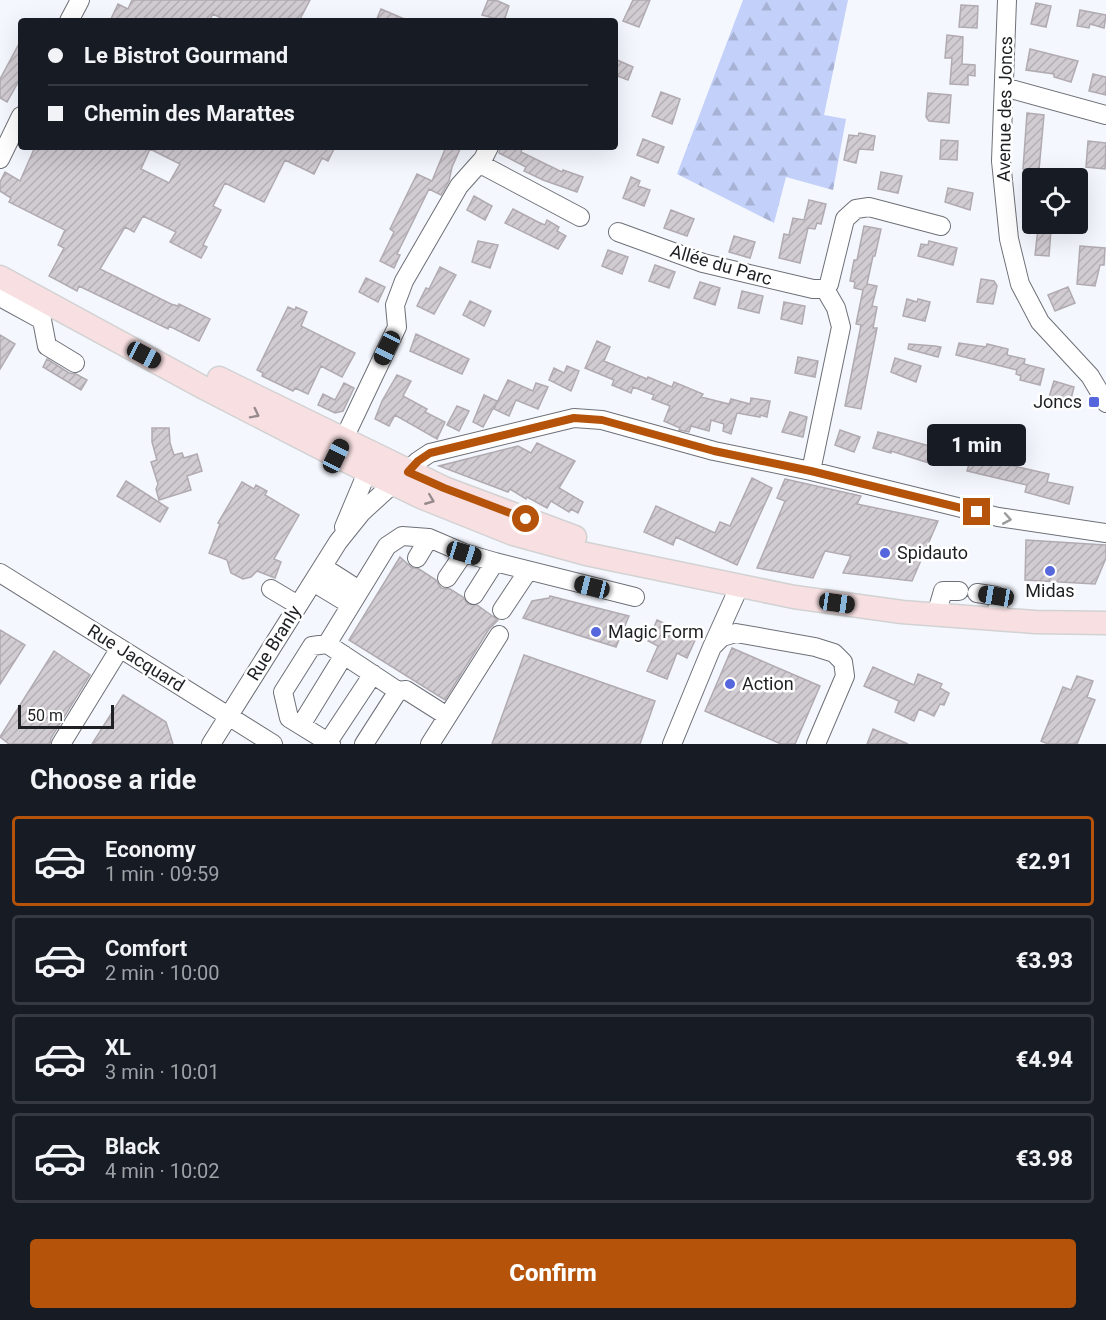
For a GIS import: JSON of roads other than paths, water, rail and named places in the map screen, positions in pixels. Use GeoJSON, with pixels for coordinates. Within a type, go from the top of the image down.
{"type":"FeatureCollection","features":[{"type":"Feature","properties":{"kind":"main road"},"geometry":{"type":"LineString","coordinates":[[0,270],[213,376],[340,447],[513,534],[586,554],[805,598],[936,615],[1106,624]]}},
{"type":"Feature","properties":{"kind":"main road"},"geometry":{"type":"LineString","coordinates":[[0,277],[206,389],[340,447]]}},
{"type":"Feature","properties":{"kind":"street"},"geometry":{"type":"LineString","coordinates":[[71,18],[80,0]]}},
{"type":"Feature","properties":{"kind":"street","name":"Avenue des Joncs"},"geometry":{"type":"LineString","coordinates":[[1007,0],[1001,161],[1009,239],[1020,284],[1040,322],[1090,376],[1106,403]]}},
{"type":"Feature","properties":{"kind":"street"},"geometry":{"type":"LineString","coordinates":[[1004,87],[1106,115]]}},
{"type":"Feature","properties":{"kind":"street"},"geometry":{"type":"LineString","coordinates":[[0,159],[18,122]]}},
{"type":"Feature","properties":{"kind":"street"},"geometry":{"type":"LineString","coordinates":[[340,447],[397,327],[394,305],[404,281],[459,186],[478,165],[487,150]]}},
{"type":"Feature","properties":{"kind":"street"},"geometry":{"type":"LineString","coordinates":[[478,165],[486,167],[580,217]]}},
{"type":"Feature","properties":{"kind":"street"},"geometry":{"type":"LineString","coordinates":[[811,471],[841,327],[836,308],[825,289],[829,284],[845,219],[856,209],[869,207],[941,226]]}},
{"type":"Feature","properties":{"kind":"street","name":"Allée du Parc"},"geometry":{"type":"LineString","coordinates":[[618,232],[703,263],[813,290],[825,289]]}},
{"type":"Feature","properties":{"kind":"street"},"geometry":{"type":"LineString","coordinates":[[0,297],[42,320],[47,346],[75,363]]}},
{"type":"Feature","properties":{"kind":"street","name":"Rue Branly"},"geometry":{"type":"LineString","coordinates":[[211,744],[338,542],[362,512],[418,461],[430,453],[574,418],[602,420],[714,451],[811,471],[998,517],[1106,533]]}},
{"type":"Feature","properties":{"kind":"street","name":"Rue Branly"},"geometry":{"type":"LineString","coordinates":[[338,542],[371,463]]}},
{"type":"Feature","properties":{"kind":"street"},"geometry":{"type":"LineString","coordinates":[[327,644],[387,546],[402,536],[429,538],[464,553],[495,562],[635,597]]}},
{"type":"Feature","properties":{"kind":"street"},"geometry":{"type":"LineString","coordinates":[[417,558],[429,538]]}},
{"type":"Feature","properties":{"kind":"street"},"geometry":{"type":"LineString","coordinates":[[447,578],[464,553]]}},
{"type":"Feature","properties":{"kind":"street"},"geometry":{"type":"LineString","coordinates":[[474,595],[495,562]]}},
{"type":"Feature","properties":{"kind":"street"},"geometry":{"type":"LineString","coordinates":[[502,610],[528,571]]}},
{"type":"Feature","properties":{"kind":"street","name":"Rue Jacquard"},"geometry":{"type":"LineString","coordinates":[[0,573],[273,744]]}},
{"type":"Feature","properties":{"kind":"street"},"geometry":{"type":"LineString","coordinates":[[318,574],[355,598]]}},
{"type":"Feature","properties":{"kind":"street"},"geometry":{"type":"LineString","coordinates":[[672,744],[740,585]]}},
{"type":"Feature","properties":{"kind":"street"},"geometry":{"type":"LineString","coordinates":[[271,589],[298,605]]}},
{"type":"Feature","properties":{"kind":"street"},"geometry":{"type":"LineString","coordinates":[[936,615],[943,591],[959,591]]}},
{"type":"Feature","properties":{"kind":"street"},"geometry":{"type":"LineString","coordinates":[[977,593],[996,596],[1000,620]]}},
{"type":"Feature","properties":{"kind":"street"},"geometry":{"type":"LineString","coordinates":[[712,647],[723,637],[736,633],[815,647],[834,653],[843,662],[845,676],[816,744]]}},
{"type":"Feature","properties":{"kind":"street"},"geometry":{"type":"LineString","coordinates":[[430,744],[499,635]]}},
{"type":"Feature","properties":{"kind":"street"},"geometry":{"type":"LineString","coordinates":[[373,674],[330,743],[289,718],[283,692],[312,646],[327,644],[345,655],[373,674],[398,691],[406,690],[447,716]]}},
{"type":"Feature","properties":{"kind":"street"},"geometry":{"type":"LineString","coordinates":[[61,744],[120,648]]}},
{"type":"Feature","properties":{"kind":"street"},"geometry":{"type":"LineString","coordinates":[[301,725],[345,655]]}},
{"type":"Feature","properties":{"kind":"street"},"geometry":{"type":"LineString","coordinates":[[364,744],[398,691]]}},
{"type":"Feature","properties":{"kind":"place","name":"Joncs"},"geometry":{"type":"Point","coordinates":[1094,402]}},
{"type":"Feature","properties":{"kind":"place","name":"Spidauto"},"geometry":{"type":"Point","coordinates":[885,553]}},
{"type":"Feature","properties":{"kind":"place","name":"Midas"},"geometry":{"type":"Point","coordinates":[1050,571]}},
{"type":"Feature","properties":{"kind":"place","name":"Magic Form"},"geometry":{"type":"Point","coordinates":[596,632]}},
{"type":"Feature","properties":{"kind":"place","name":"Action"},"geometry":{"type":"Point","coordinates":[730,684]}}]}
